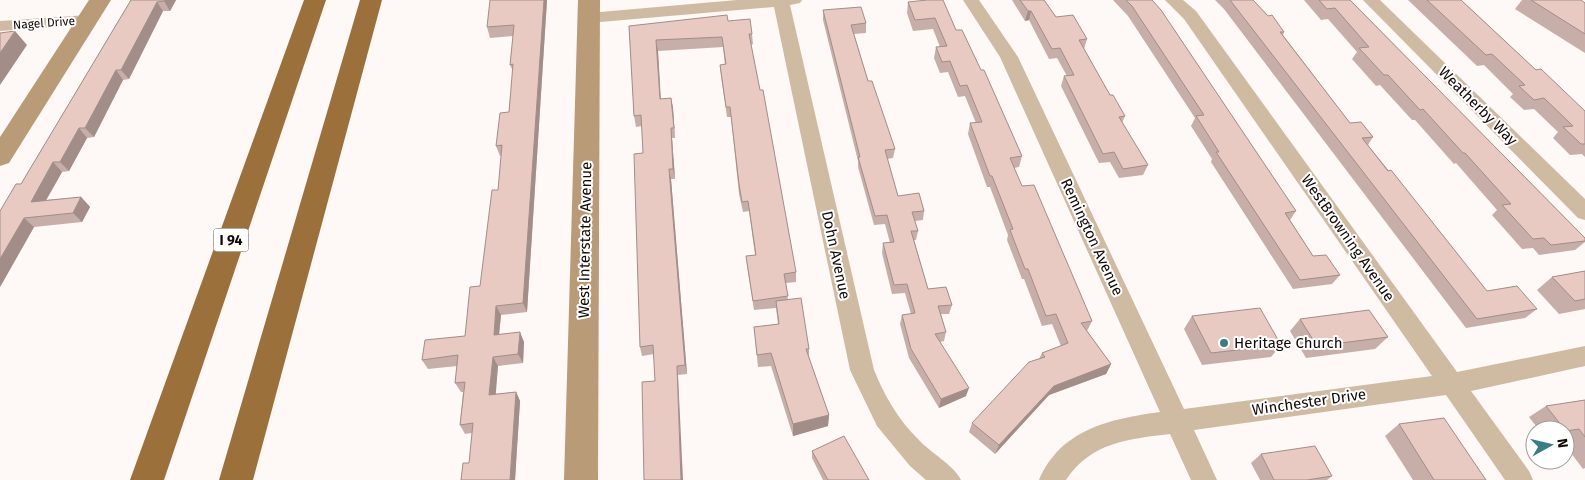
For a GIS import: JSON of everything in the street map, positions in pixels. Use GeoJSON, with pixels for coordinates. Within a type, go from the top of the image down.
{"type":"FeatureCollection","features":[{"type":"Feature","properties":{"kind":"highway","name":"I 94"},"geometry":{"type":"LineString","coordinates":[[147,480],[315,0]]}},
{"type":"Feature","properties":{"kind":"highway"},"geometry":{"type":"LineString","coordinates":[[236,480],[371,0]]}},
{"type":"Feature","properties":{"kind":"street"},"geometry":{"type":"LineString","coordinates":[[0,157],[100,0]]}},
{"type":"Feature","properties":{"kind":"street"},"geometry":{"type":"LineString","coordinates":[[589,9],[788,0]]}},
{"type":"Feature","properties":{"kind":"street","name":"Dohn Avenue"},"geometry":{"type":"LineString","coordinates":[[788,0],[862,370],[871,395],[886,422],[916,456],[929,468],[948,480]]}},
{"type":"Feature","properties":{"kind":"street","name":"Remington Avenue"},"geometry":{"type":"LineString","coordinates":[[971,0],[1009,57],[1204,480]]}},
{"type":"Feature","properties":{"kind":"street","name":"WestBrowning Avenue"},"geometry":{"type":"LineString","coordinates":[[1173,0],[1190,15],[1520,480]]}},
{"type":"Feature","properties":{"kind":"street","name":"Weatherby Way"},"geometry":{"type":"LineString","coordinates":[[1371,0],[1585,212]]}},
{"type":"Feature","properties":{"kind":"street","name":"West Interstate Avenue"},"geometry":{"type":"LineString","coordinates":[[581,480],[589,9]]}},
{"type":"Feature","properties":{"kind":"street","name":"Nagel Drive"},"geometry":{"type":"LineString","coordinates":[[0,26],[88,20]]}},
{"type":"Feature","properties":{"kind":"street","name":"Winchester Drive"},"geometry":{"type":"LineString","coordinates":[[1052,480],[1066,458],[1082,444],[1100,435],[1120,429],[1452,384],[1585,356]]}},
{"type":"Feature","properties":{"kind":"building"},"geometry":{"type":"Polygon","coordinates":[[[131,0],[165,0],[157,2],[121,70],[116,70],[85,128],[79,128],[60,162],[53,162],[31,202],[81,197],[73,213],[24,218],[0,259],[0,211],[16,184],[21,184],[131,0]]]}},
{"type":"Feature","properties":{"kind":"building"},"geometry":{"type":"Polygon","coordinates":[[[490,0],[544,0],[523,303],[496,306],[494,335],[520,332],[518,354],[493,357],[489,395],[516,392],[510,480],[461,480],[463,463],[469,463],[473,423],[460,425],[465,382],[455,383],[458,355],[422,360],[425,340],[465,336],[470,287],[480,286],[492,190],[498,190],[502,145],[496,146],[500,113],[509,112],[513,64],[510,65],[514,25],[487,27],[490,0]]]}},
{"type":"Feature","properties":{"kind":"building"},"geometry":{"type":"Polygon","coordinates":[[[943,0],[956,30],[962,30],[981,70],[984,70],[1022,156],[1010,158],[1022,186],[1034,185],[1092,321],[1081,323],[1111,364],[1054,386],[999,445],[972,423],[1029,362],[1045,357],[1042,353],[1068,343],[1056,314],[1046,316],[1028,269],[1025,269],[1010,230],[1013,229],[970,123],[982,122],[967,85],[960,86],[950,61],[942,62],[936,47],[947,46],[935,18],[915,20],[908,2],[943,0]]]}},
{"type":"Feature","properties":{"kind":"building"},"geometry":{"type":"Polygon","coordinates":[[[1020,0],[1044,0],[1056,17],[1073,15],[1087,39],[1079,40],[1110,95],[1113,95],[1125,116],[1119,117],[1148,165],[1123,169],[1114,152],[1103,154],[1064,76],[1074,75],[1060,48],[1052,49],[1031,11],[1028,11],[1020,0]]]}},
{"type":"Feature","properties":{"kind":"building"},"geometry":{"type":"Polygon","coordinates":[[[1126,0],[1152,0],[1161,10],[1296,211],[1285,213],[1313,256],[1326,255],[1340,275],[1300,280],[1216,152],[1219,152],[1196,116],[1204,115],[1132,6],[1126,0]]]}},
{"type":"Feature","properties":{"kind":"building"},"geometry":{"type":"Polygon","coordinates":[[[1230,0],[1253,0],[1268,16],[1272,15],[1284,32],[1280,32],[1350,123],[1361,122],[1373,137],[1362,138],[1388,171],[1391,170],[1487,291],[1517,286],[1537,309],[1477,319],[1230,0]]]}},
{"type":"Feature","properties":{"kind":"building"},"geometry":{"type":"Polygon","coordinates":[[[1319,0],[1350,0],[1585,238],[1585,241],[1551,245],[1544,238],[1533,239],[1502,205],[1511,204],[1423,109],[1420,110],[1388,75],[1384,75],[1359,48],[1369,47],[1335,8],[1327,9],[1319,0]]]}},
{"type":"Feature","properties":{"kind":"building"},"geometry":{"type":"Polygon","coordinates":[[[1427,0],[1461,0],[1536,70],[1541,69],[1585,111],[1585,144],[1581,144],[1563,127],[1573,126],[1544,98],[1534,100],[1519,86],[1525,85],[1492,54],[1486,55],[1427,0]]]}},
{"type":"Feature","properties":{"kind":"building"},"geometry":{"type":"Polygon","coordinates":[[[1531,0],[1581,0],[1585,3],[1585,34],[1531,0]]]}},
{"type":"Feature","properties":{"kind":"building"},"geometry":{"type":"Polygon","coordinates":[[[861,7],[866,23],[851,25],[868,81],[872,81],[895,149],[885,150],[898,196],[919,193],[924,211],[912,212],[918,231],[911,231],[928,289],[946,287],[952,305],[938,306],[946,332],[935,334],[969,388],[941,399],[911,349],[902,315],[915,313],[907,284],[894,285],[883,243],[894,242],[887,215],[875,216],[858,157],[860,157],[823,10],[861,7]]]}},
{"type":"Feature","properties":{"kind":"building"},"geometry":{"type":"Polygon","coordinates":[[[727,15],[728,21],[750,19],[752,34],[749,34],[760,90],[763,90],[796,272],[784,274],[788,296],[753,301],[746,256],[756,255],[748,201],[742,202],[730,107],[726,107],[720,65],[726,64],[722,37],[656,40],[660,99],[671,98],[674,128],[671,128],[673,169],[669,169],[685,365],[677,366],[681,480],[644,480],[642,382],[655,381],[653,345],[640,347],[634,154],[643,153],[641,115],[634,116],[629,26],[727,15]]]}},
{"type":"Feature","properties":{"kind":"building"},"geometry":{"type":"Polygon","coordinates":[[[15,31],[0,53],[0,33],[15,31]]]}},
{"type":"Feature","properties":{"kind":"building"},"geometry":{"type":"Polygon","coordinates":[[[1585,271],[1585,299],[1575,301],[1552,277],[1585,271]]]}},
{"type":"Feature","properties":{"kind":"building"},"geometry":{"type":"Polygon","coordinates":[[[801,298],[809,349],[806,349],[829,415],[793,424],[771,353],[757,355],[754,327],[779,324],[776,301],[801,298]]]}},
{"type":"Feature","properties":{"kind":"building"},"geometry":{"type":"Polygon","coordinates":[[[1260,308],[1281,345],[1211,353],[1192,316],[1260,308]]]}},
{"type":"Feature","properties":{"kind":"building"},"geometry":{"type":"Polygon","coordinates":[[[1369,310],[1388,337],[1317,346],[1300,319],[1369,310]]]}},
{"type":"Feature","properties":{"kind":"building"},"geometry":{"type":"Polygon","coordinates":[[[1585,400],[1585,437],[1579,429],[1575,430],[1575,420],[1557,420],[1546,406],[1585,400]]]}},
{"type":"Feature","properties":{"kind":"building"},"geometry":{"type":"Polygon","coordinates":[[[1444,418],[1486,480],[1434,480],[1399,424],[1444,418]]]}},
{"type":"Feature","properties":{"kind":"building"},"geometry":{"type":"Polygon","coordinates":[[[844,436],[869,480],[828,480],[812,451],[844,436]]]}},
{"type":"Feature","properties":{"kind":"building"},"geometry":{"type":"Polygon","coordinates":[[[1315,446],[1332,476],[1307,480],[1274,480],[1261,454],[1315,446]]]}},
{"type":"Feature","properties":{"kind":"place","name":"Heritage Church"},"geometry":{"type":"Point","coordinates":[1224,343]}}]}
